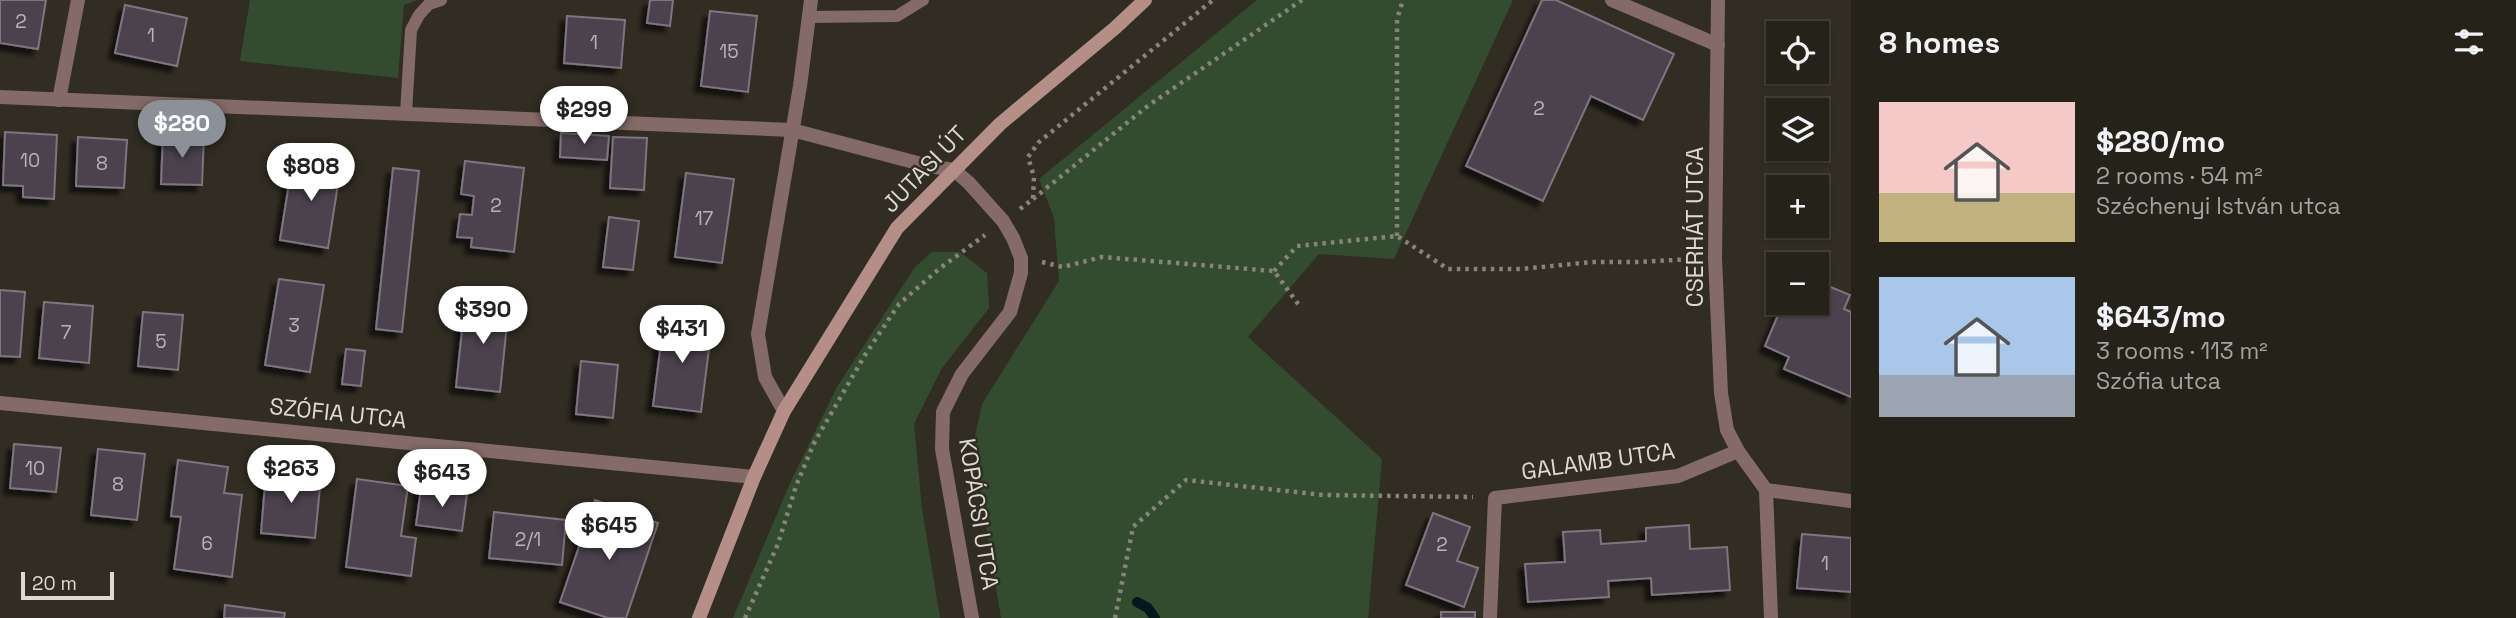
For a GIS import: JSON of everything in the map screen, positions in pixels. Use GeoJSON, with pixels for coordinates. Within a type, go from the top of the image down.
{"type":"FeatureCollection","features":[{"type":"Feature","properties":{"kind":"street"},"geometry":{"type":"LineString","coordinates":[[59,100],[78,0]]}},
{"type":"Feature","properties":{"kind":"street"},"geometry":{"type":"LineString","coordinates":[[784,411],[765,377],[758,334],[811,0]]}},
{"type":"Feature","properties":{"kind":"street","name":"JUTASI ÚT"},"geometry":{"type":"LineString","coordinates":[[699,618],[754,477],[784,411],[897,228],[1000,124],[1145,0]]}},
{"type":"Feature","properties":{"kind":"street"},"geometry":{"type":"LineString","coordinates":[[1612,0],[1718,45]]}},
{"type":"Feature","properties":{"kind":"street","name":"CSERHÁT UTCA"},"geometry":{"type":"LineString","coordinates":[[1718,0],[1716,258],[1721,393],[1727,430],[1738,451]]}},
{"type":"Feature","properties":{"kind":"street"},"geometry":{"type":"LineString","coordinates":[[0,97],[792,130],[929,166],[954,170],[1003,221],[1021,258]]}},
{"type":"Feature","properties":{"kind":"street","name":"KOPÁCSI UTCA"},"geometry":{"type":"LineString","coordinates":[[972,618],[942,449],[943,412],[962,374],[1010,312],[1021,273],[1021,258]]}},
{"type":"Feature","properties":{"kind":"street","name":"SZÓFIA UTCA"},"geometry":{"type":"LineString","coordinates":[[0,403],[754,477]]}},
{"type":"Feature","properties":{"kind":"street"},"geometry":{"type":"LineString","coordinates":[[1738,451],[1766,490],[1771,618]]}},
{"type":"Feature","properties":{"kind":"street","name":"GALAMB UTCA"},"geometry":{"type":"LineString","coordinates":[[1495,498],[1678,476],[1738,451]]}},
{"type":"Feature","properties":{"kind":"street"},"geometry":{"type":"LineString","coordinates":[[1766,490],[1851,502]]}},
{"type":"Feature","properties":{"kind":"street"},"geometry":{"type":"LineString","coordinates":[[1490,618],[1495,498]]}},
{"type":"Feature","properties":{"kind":"lane"},"geometry":{"type":"LineString","coordinates":[[406,113],[411,30],[429,4],[441,0]]}},
{"type":"Feature","properties":{"kind":"lane"},"geometry":{"type":"LineString","coordinates":[[810,17],[897,16],[923,0]]}},
{"type":"Feature","properties":{"kind":"path"},"geometry":{"type":"LineString","coordinates":[[1033,199],[1034,177],[1028,157],[1039,142],[1213,0]]}},
{"type":"Feature","properties":{"kind":"path"},"geometry":{"type":"LineString","coordinates":[[746,618],[778,544],[796,486],[814,443],[865,355],[899,304],[939,269],[1033,199],[1149,105],[1302,0]]}},
{"type":"Feature","properties":{"kind":"path"},"geometry":{"type":"LineString","coordinates":[[1397,236],[1397,19],[1403,0]]}},
{"type":"Feature","properties":{"kind":"path"},"geometry":{"type":"LineString","coordinates":[[1274,271],[1297,246],[1397,236],[1448,269],[1521,270],[1592,262],[1716,258]]}},
{"type":"Feature","properties":{"kind":"path"},"geometry":{"type":"LineString","coordinates":[[1021,258],[1063,267],[1102,257],[1274,271],[1301,308]]}},
{"type":"Feature","properties":{"kind":"path"},"geometry":{"type":"LineString","coordinates":[[1115,618],[1133,527],[1185,480],[1323,495],[1495,498]]}},
{"type":"Feature","properties":{"kind":"green space"},"geometry":{"type":"Polygon","coordinates":[[[250,0],[417,0],[404,5],[398,78],[240,61],[250,0]]]}},
{"type":"Feature","properties":{"kind":"green space"},"geometry":{"type":"Polygon","coordinates":[[[1257,0],[1513,0],[1394,259],[1319,254],[1248,337],[1382,459],[1368,618],[1001,618],[973,445],[982,404],[1059,281],[1054,218],[1039,179],[1257,0]]]}},
{"type":"Feature","properties":{"kind":"green space"},"geometry":{"type":"Polygon","coordinates":[[[932,252],[960,252],[987,273],[989,308],[942,368],[914,424],[922,509],[940,618],[733,618],[791,481],[837,387],[915,267],[932,252]]]}},
{"type":"Feature","properties":{"kind":"building"},"geometry":{"type":"Polygon","coordinates":[[[0,0],[46,0],[38,49],[0,43],[0,0]]]}},
{"type":"Feature","properties":{"kind":"building"},"geometry":{"type":"Polygon","coordinates":[[[650,0],[673,0],[670,26],[647,23],[650,0]]]}},
{"type":"Feature","properties":{"kind":"building"},"geometry":{"type":"Polygon","coordinates":[[[1542,0],[1556,0],[1674,54],[1643,120],[1591,96],[1543,201],[1466,166],[1542,0]]]}},
{"type":"Feature","properties":{"kind":"building"},"geometry":{"type":"Polygon","coordinates":[[[125,5],[187,18],[177,66],[115,53],[125,5]]]}},
{"type":"Feature","properties":{"kind":"building"},"geometry":{"type":"Polygon","coordinates":[[[710,11],[757,16],[748,92],[701,86],[710,11]]]}},
{"type":"Feature","properties":{"kind":"building"},"geometry":{"type":"Polygon","coordinates":[[[567,16],[625,20],[621,68],[564,63],[567,16]]]}},
{"type":"Feature","properties":{"kind":"building"},"geometry":{"type":"Polygon","coordinates":[[[5,132],[57,135],[54,199],[23,197],[23,186],[3,185],[5,132]]]}},
{"type":"Feature","properties":{"kind":"building"},"geometry":{"type":"Polygon","coordinates":[[[561,133],[609,136],[607,160],[560,157],[561,133]]]}},
{"type":"Feature","properties":{"kind":"building"},"geometry":{"type":"Polygon","coordinates":[[[163,134],[204,135],[202,185],[161,184],[163,134]]]}},
{"type":"Feature","properties":{"kind":"building"},"geometry":{"type":"Polygon","coordinates":[[[78,137],[127,140],[124,188],[76,186],[78,137]]]}},
{"type":"Feature","properties":{"kind":"building"},"geometry":{"type":"Polygon","coordinates":[[[613,137],[647,138],[644,190],[610,188],[613,137]]]}},
{"type":"Feature","properties":{"kind":"building"},"geometry":{"type":"Polygon","coordinates":[[[293,158],[341,165],[328,248],[280,240],[293,158]]]}},
{"type":"Feature","properties":{"kind":"building"},"geometry":{"type":"Polygon","coordinates":[[[465,161],[524,168],[514,252],[471,247],[472,238],[457,237],[460,214],[472,215],[474,196],[461,194],[465,161]]]}},
{"type":"Feature","properties":{"kind":"building"},"geometry":{"type":"Polygon","coordinates":[[[393,168],[419,171],[402,332],[376,329],[393,168]]]}},
{"type":"Feature","properties":{"kind":"building"},"geometry":{"type":"Polygon","coordinates":[[[686,173],[734,179],[722,263],[675,257],[686,173]]]}},
{"type":"Feature","properties":{"kind":"building"},"geometry":{"type":"Polygon","coordinates":[[[609,217],[639,221],[633,270],[603,267],[609,217]]]}},
{"type":"Feature","properties":{"kind":"building"},"geometry":{"type":"Polygon","coordinates":[[[279,279],[324,285],[310,372],[265,365],[279,279]]]}},
{"type":"Feature","properties":{"kind":"building"},"geometry":{"type":"Polygon","coordinates":[[[1829,286],[1850,295],[1844,309],[1851,312],[1851,397],[1784,369],[1789,357],[1765,346],[1778,315],[1829,315],[1829,286]]]}},
{"type":"Feature","properties":{"kind":"building"},"geometry":{"type":"Polygon","coordinates":[[[0,290],[25,292],[20,357],[0,356],[0,290]]]}},
{"type":"Feature","properties":{"kind":"building"},"geometry":{"type":"Polygon","coordinates":[[[465,301],[509,305],[500,392],[456,387],[465,301]]]}},
{"type":"Feature","properties":{"kind":"building"},"geometry":{"type":"Polygon","coordinates":[[[44,302],[93,306],[89,363],[39,358],[44,302]]]}},
{"type":"Feature","properties":{"kind":"building"},"geometry":{"type":"Polygon","coordinates":[[[143,312],[183,315],[178,370],[138,366],[143,312]]]}},
{"type":"Feature","properties":{"kind":"building"},"geometry":{"type":"Polygon","coordinates":[[[664,319],[712,325],[701,412],[653,406],[664,319]]]}},
{"type":"Feature","properties":{"kind":"building"},"geometry":{"type":"Polygon","coordinates":[[[346,349],[365,351],[361,386],[342,384],[346,349]]]}},
{"type":"Feature","properties":{"kind":"building"},"geometry":{"type":"Polygon","coordinates":[[[581,361],[618,365],[613,418],[576,414],[581,361]]]}},
{"type":"Feature","properties":{"kind":"building"},"geometry":{"type":"Polygon","coordinates":[[[14,444],[61,448],[56,492],[10,488],[14,444]]]}},
{"type":"Feature","properties":{"kind":"building"},"geometry":{"type":"Polygon","coordinates":[[[98,449],[145,454],[137,520],[91,515],[98,449]]]}},
{"type":"Feature","properties":{"kind":"building"},"geometry":{"type":"Polygon","coordinates":[[[178,460],[228,467],[224,493],[242,495],[232,577],[174,569],[181,517],[171,516],[178,460]]]}},
{"type":"Feature","properties":{"kind":"building"},"geometry":{"type":"Polygon","coordinates":[[[266,472],[321,477],[315,538],[261,533],[266,472]]]}},
{"type":"Feature","properties":{"kind":"building"},"geometry":{"type":"Polygon","coordinates":[[[357,479],[408,486],[401,536],[416,538],[411,576],[346,567],[357,479]]]}},
{"type":"Feature","properties":{"kind":"building"},"geometry":{"type":"Polygon","coordinates":[[[421,488],[467,494],[462,531],[416,525],[421,488]]]}},
{"type":"Feature","properties":{"kind":"building"},"geometry":{"type":"Polygon","coordinates":[[[595,500],[658,523],[626,618],[608,618],[560,602],[595,500]]]}},
{"type":"Feature","properties":{"kind":"building"},"geometry":{"type":"Polygon","coordinates":[[[494,512],[566,520],[562,565],[489,558],[494,512]]]}},
{"type":"Feature","properties":{"kind":"building"},"geometry":{"type":"Polygon","coordinates":[[[1433,513],[1470,527],[1457,561],[1478,568],[1464,607],[1406,585],[1433,513]]]}},
{"type":"Feature","properties":{"kind":"building"},"geometry":{"type":"Polygon","coordinates":[[[1689,525],[1690,549],[1727,547],[1730,590],[1652,595],[1651,578],[1608,581],[1609,597],[1528,602],[1525,564],[1565,562],[1563,532],[1600,530],[1601,544],[1646,541],[1646,528],[1689,525]]]}},
{"type":"Feature","properties":{"kind":"building"},"geometry":{"type":"Polygon","coordinates":[[[1802,534],[1851,538],[1851,592],[1797,588],[1802,534]]]}},
{"type":"Feature","properties":{"kind":"building"},"geometry":{"type":"Polygon","coordinates":[[[225,605],[285,613],[284,618],[224,618],[225,605]]]}},
{"type":"Feature","properties":{"kind":"building"},"geometry":{"type":"Polygon","coordinates":[[[1441,612],[1475,612],[1475,618],[1441,618],[1441,612]]]}},
{"type":"Feature","properties":{"kind":"waterway"},"geometry":{"type":"LineString","coordinates":[[1137,602],[1148,608],[1155,618]]}}]}
